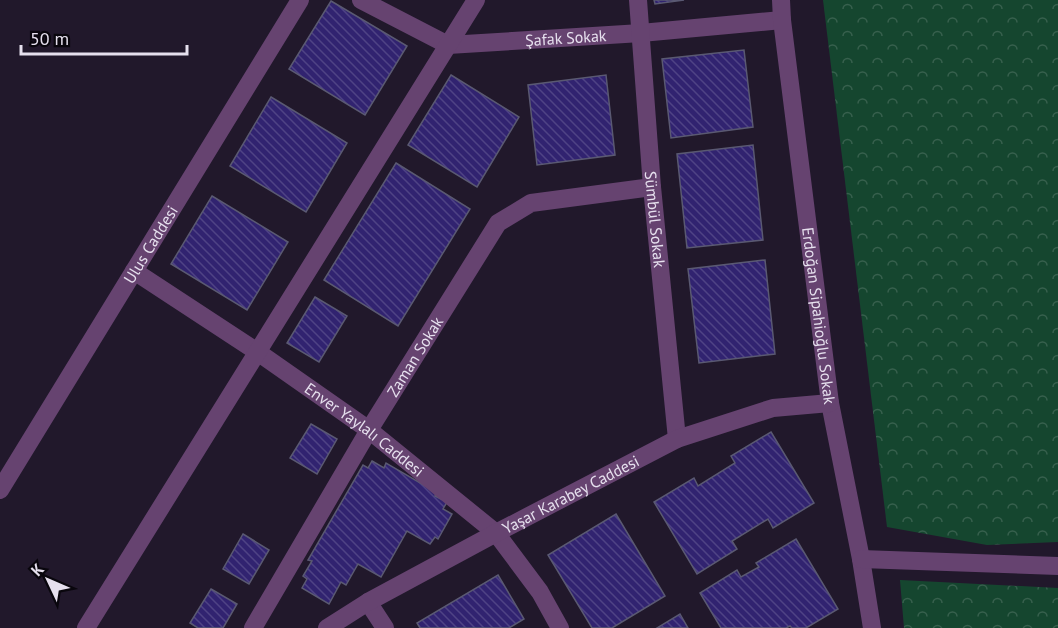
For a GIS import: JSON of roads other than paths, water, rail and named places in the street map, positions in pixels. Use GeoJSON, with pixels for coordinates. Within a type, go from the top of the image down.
{"type":"FeatureCollection","features":[{"type":"Feature","properties":{"kind":"street","name":"Ulus Caddesi"},"geometry":{"type":"LineString","coordinates":[[0,490],[300,0]]}},
{"type":"Feature","properties":{"kind":"street"},"geometry":{"type":"LineString","coordinates":[[361,0],[448,45]]}},
{"type":"Feature","properties":{"kind":"street"},"geometry":{"type":"LineString","coordinates":[[86,628],[476,0]]}},
{"type":"Feature","properties":{"kind":"street","name":"Sümbül Sokak"},"geometry":{"type":"LineString","coordinates":[[638,0],[652,187],[677,439]]}},
{"type":"Feature","properties":{"kind":"street","name":"Erdoğan Sipahioğlu Sokak"},"geometry":{"type":"LineString","coordinates":[[781,0],[830,403],[861,559],[872,628]]}},
{"type":"Feature","properties":{"kind":"street","name":"Şafak Sokak"},"geometry":{"type":"LineString","coordinates":[[448,45],[641,33],[782,20]]}},
{"type":"Feature","properties":{"kind":"street","name":"Zaman Sokak"},"geometry":{"type":"LineString","coordinates":[[253,628],[369,430],[498,223],[531,203],[652,187]]}},
{"type":"Feature","properties":{"kind":"street","name":"Enver Yaylalı Caddesi"},"geometry":{"type":"LineString","coordinates":[[134,271],[256,351],[369,430],[496,533],[540,592],[560,628]]}},
{"type":"Feature","properties":{"kind":"street","name":"Yaşar Karabey Caddesi"},"geometry":{"type":"LineString","coordinates":[[327,628],[369,602],[496,533],[677,439],[772,408],[830,403]]}},
{"type":"Feature","properties":{"kind":"street"},"geometry":{"type":"LineString","coordinates":[[861,559],[1058,566]]}},
{"type":"Feature","properties":{"kind":"street"},"geometry":{"type":"LineString","coordinates":[[369,602],[385,628]]}}]}
